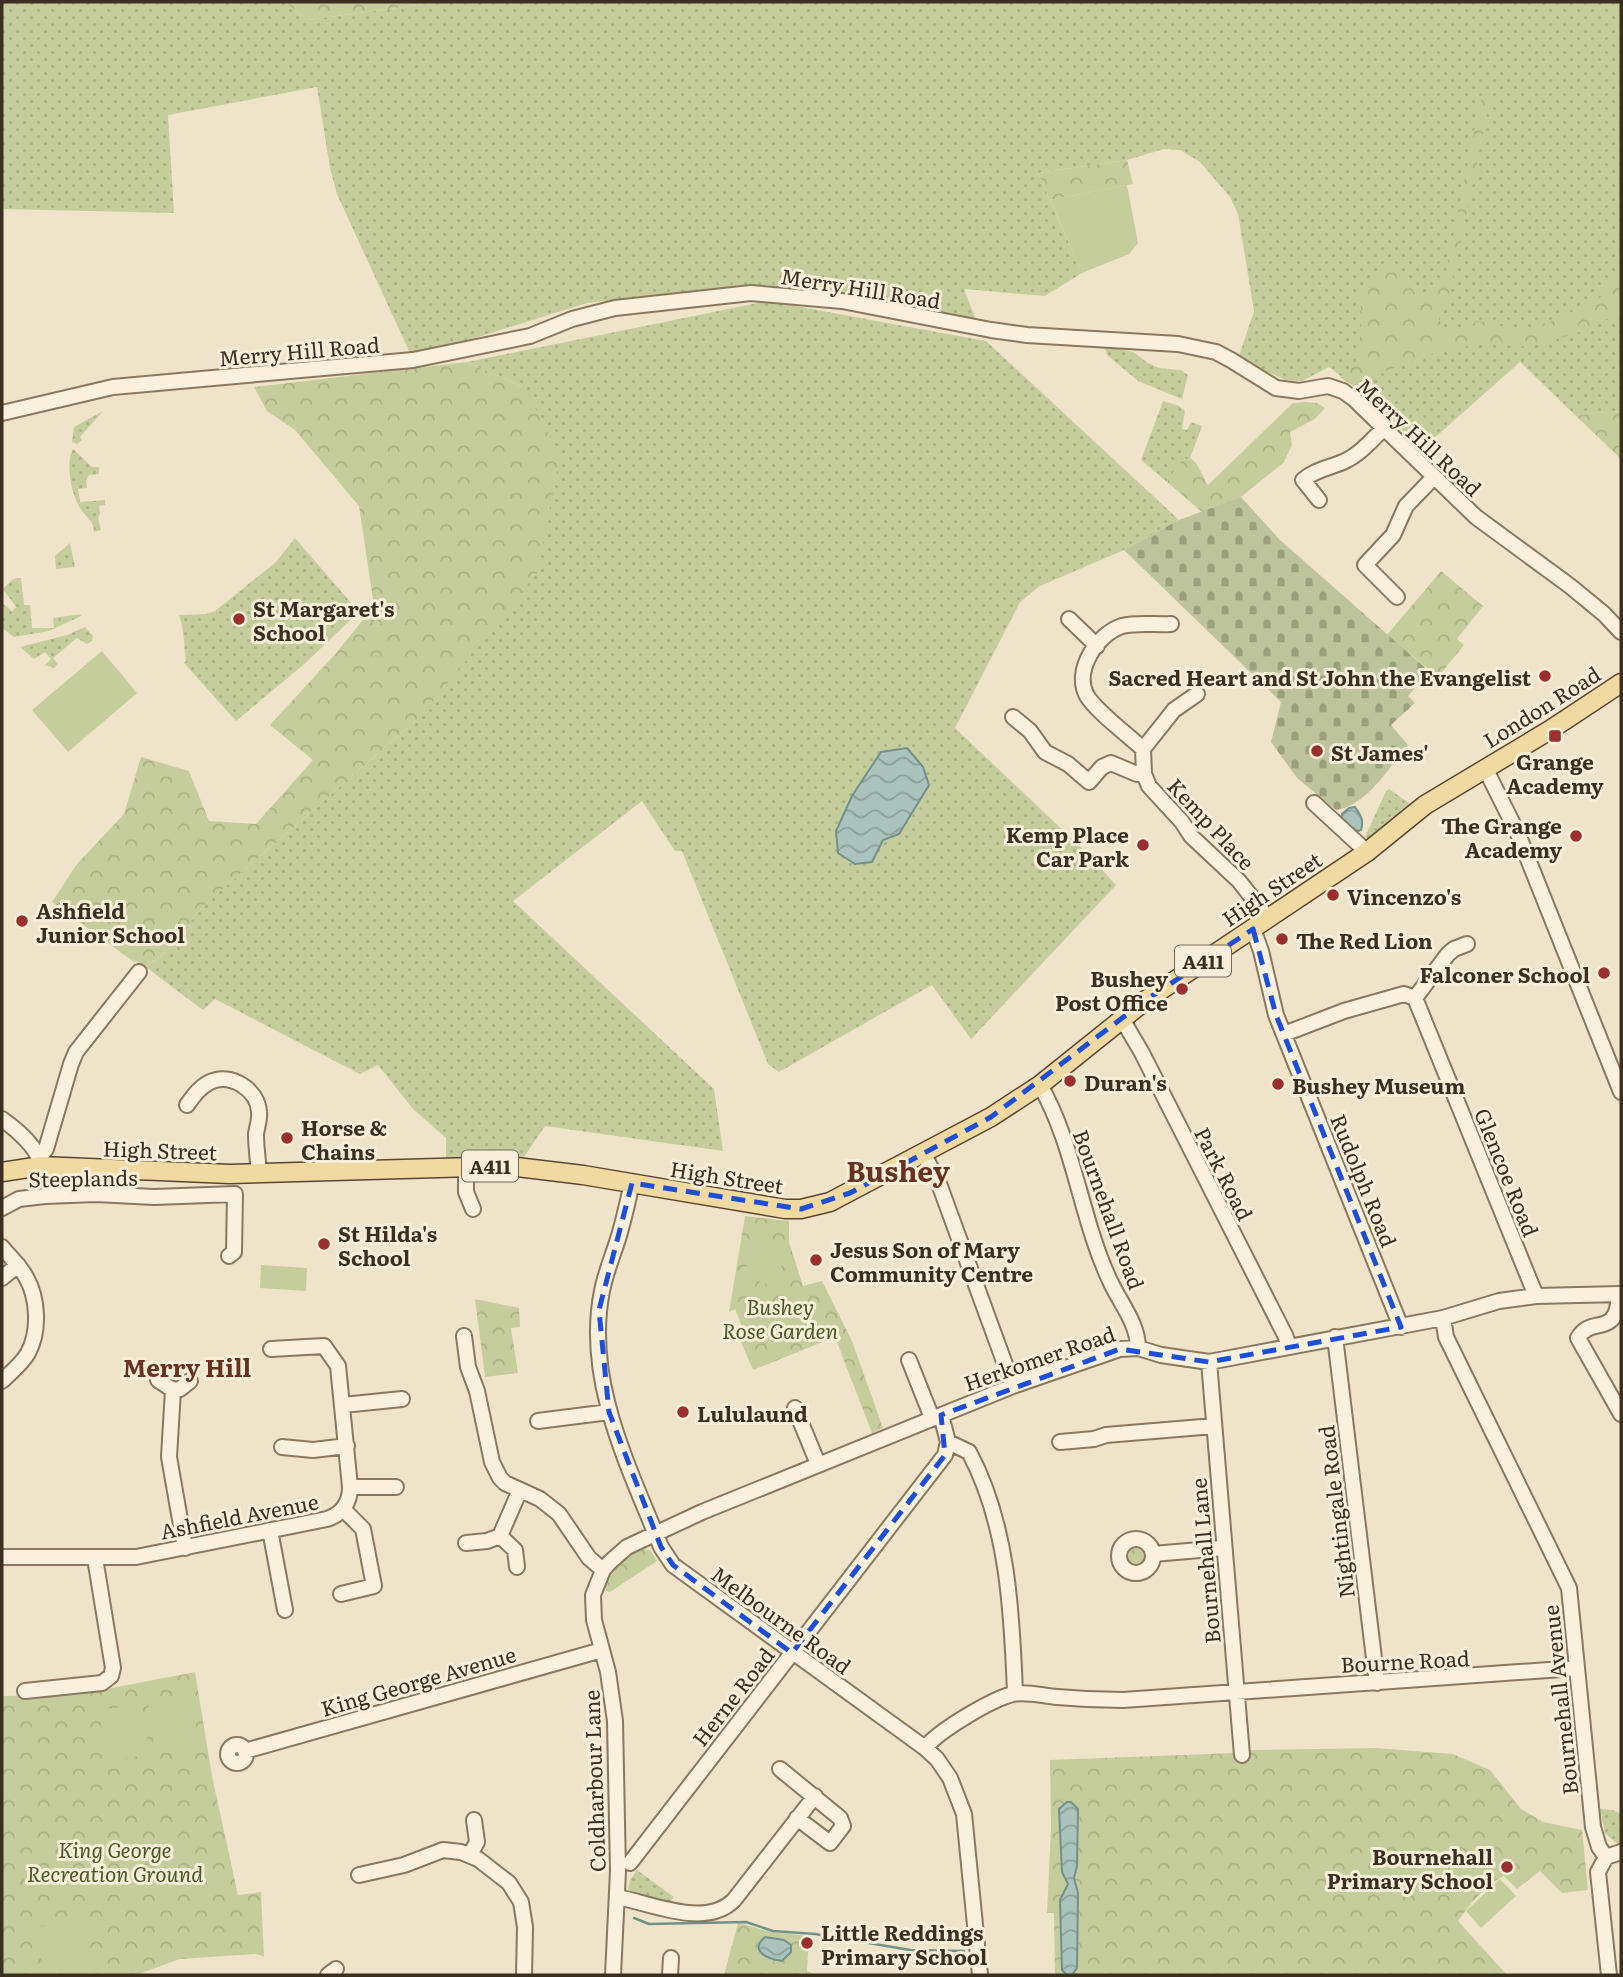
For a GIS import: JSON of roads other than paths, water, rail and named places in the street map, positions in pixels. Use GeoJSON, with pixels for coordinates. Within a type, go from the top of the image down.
{"type":"FeatureCollection","features":[{"type":"Feature","properties":{"kind":"main road","name":"London Road"},"geometry":{"type":"LineString","coordinates":[[1485,768],[1550,730],[1621,683]]}},
{"type":"Feature","properties":{"kind":"main road","name":"High Street"},"geometry":{"type":"LineString","coordinates":[[40,1162],[169,1172],[258,1173],[508,1166],[632,1183],[785,1209],[801,1209],[830,1202],[991,1117],[1040,1085],[1180,976],[1367,852],[1425,805],[1485,768]]}},
{"type":"Feature","properties":{"kind":"main road","name":"A411"},"geometry":{"type":"LineString","coordinates":[[2,1172],[40,1162]]}},
{"type":"Feature","properties":{"kind":"street","name":"Merry Hill Road"},"geometry":{"type":"LineString","coordinates":[[2,413],[113,387],[413,360],[530,336],[572,319],[615,308],[751,293],[842,301],[1027,335],[1142,341],[1200,349],[1231,359],[1276,388],[1299,391],[1318,386],[1335,387],[1354,399],[1476,517],[1570,586],[1621,632]]}},
{"type":"Feature","properties":{"kind":"street"},"geometry":{"type":"LineString","coordinates":[[1319,500],[1303,480],[1316,470],[1351,457],[1369,444],[1384,428]]}},
{"type":"Feature","properties":{"kind":"street"},"geometry":{"type":"LineString","coordinates":[[1397,597],[1365,565],[1393,535],[1406,506],[1434,477]]}},
{"type":"Feature","properties":{"kind":"street"},"geometry":{"type":"LineString","coordinates":[[1069,619],[1097,646]]}},
{"type":"Feature","properties":{"kind":"street"},"geometry":{"type":"LineString","coordinates":[[1171,624],[1124,626],[1113,631],[1090,653],[1082,671],[1085,691],[1095,706],[1143,749],[1174,710],[1198,694]]}},
{"type":"Feature","properties":{"kind":"street"},"geometry":{"type":"LineString","coordinates":[[1013,716],[1030,731],[1045,752],[1068,764],[1089,782],[1102,767],[1111,763],[1137,774],[1144,774]]}},
{"type":"Feature","properties":{"kind":"street","name":"Kemp Place"},"geometry":{"type":"LineString","coordinates":[[1143,749],[1144,774],[1149,786],[1182,822],[1191,836],[1238,881],[1260,923]]}},
{"type":"Feature","properties":{"kind":"street"},"geometry":{"type":"LineString","coordinates":[[1485,768],[1518,834],[1621,1092]]}},
{"type":"Feature","properties":{"kind":"street"},"geometry":{"type":"LineString","coordinates":[[1314,803],[1367,852]]}},
{"type":"Feature","properties":{"kind":"street","name":"Rudolph Road"},"geometry":{"type":"LineString","coordinates":[[1260,923],[1261,951],[1276,1015],[1401,1327]]}},
{"type":"Feature","properties":{"kind":"street"},"geometry":{"type":"LineString","coordinates":[[1284,1034],[1344,1011],[1404,994],[1415,998],[1448,954],[1467,944]]}},
{"type":"Feature","properties":{"kind":"street"},"geometry":{"type":"LineString","coordinates":[[40,1162],[76,1052],[139,972]]}},
{"type":"Feature","properties":{"kind":"street","name":"Glencoe Road"},"geometry":{"type":"LineString","coordinates":[[1415,998],[1536,1296]]}},
{"type":"Feature","properties":{"kind":"street","name":"Park Road"},"geometry":{"type":"LineString","coordinates":[[1122,1019],[1142,1053],[1289,1346]]}},
{"type":"Feature","properties":{"kind":"street"},"geometry":{"type":"LineString","coordinates":[[187,1105],[202,1087],[215,1080],[232,1080],[247,1088],[256,1100],[259,1112],[256,1135],[258,1173]]}},
{"type":"Feature","properties":{"kind":"street","name":"Bournehall Road"},"geometry":{"type":"LineString","coordinates":[[1040,1085],[1057,1121],[1098,1251],[1110,1281],[1135,1328],[1138,1348]]}},
{"type":"Feature","properties":{"kind":"street"},"geometry":{"type":"LineString","coordinates":[[2,1119],[25,1140],[40,1162]]}},
{"type":"Feature","properties":{"kind":"street"},"geometry":{"type":"LineString","coordinates":[[923,1153],[938,1181],[1013,1386]]}},
{"type":"Feature","properties":{"kind":"street"},"geometry":{"type":"LineString","coordinates":[[466,1166],[466,1192],[473,1209]]}},
{"type":"Feature","properties":{"kind":"street","name":"Steeplands"},"geometry":{"type":"LineString","coordinates":[[168,1197],[169,1172]]}},
{"type":"Feature","properties":{"kind":"street","name":"Melbourne Road"},"geometry":{"type":"LineString","coordinates":[[632,1183],[602,1290],[599,1310],[602,1374],[610,1412],[656,1534],[673,1564],[937,1759],[960,1800],[967,1834],[980,1975]]}},
{"type":"Feature","properties":{"kind":"street","name":"Steeplands"},"geometry":{"type":"LineString","coordinates":[[2,1208],[19,1199],[45,1196],[103,1194],[168,1197],[234,1194],[234,1252],[229,1256]]}},
{"type":"Feature","properties":{"kind":"street"},"geometry":{"type":"LineString","coordinates":[[2,1247],[18,1265],[32,1290],[35,1304],[35,1334],[24,1360],[2,1381]]}},
{"type":"Feature","properties":{"kind":"street"},"geometry":{"type":"LineString","coordinates":[[2,1278],[18,1265]]}},
{"type":"Feature","properties":{"kind":"street"},"geometry":{"type":"LineString","coordinates":[[1620,1294],[1614,1318],[1605,1324],[1587,1329],[1578,1338],[1578,1342],[1621,1414]]}},
{"type":"Feature","properties":{"kind":"street","name":"Herkomer Road"},"geometry":{"type":"LineString","coordinates":[[656,1534],[702,1512],[1013,1386],[1120,1349],[1138,1348],[1161,1355],[1209,1362],[1401,1327],[1499,1301],[1536,1296],[1620,1294]]}},
{"type":"Feature","properties":{"kind":"street","name":"Bournehall Avenue"},"geometry":{"type":"LineString","coordinates":[[1443,1318],[1446,1337],[1457,1362],[1569,1588],[1593,1827],[1598,1846],[1606,1857]]}},
{"type":"Feature","properties":{"kind":"street"},"geometry":{"type":"LineString","coordinates":[[464,1336],[468,1367],[477,1391],[492,1462],[500,1478],[505,1483],[540,1499],[559,1514],[589,1558],[603,1570],[627,1547],[656,1534]]}},
{"type":"Feature","properties":{"kind":"street","name":"Nightingale Road"},"geometry":{"type":"LineString","coordinates":[[1335,1337],[1377,1683]]}},
{"type":"Feature","properties":{"kind":"street","name":"Ashfield Avenue"},"geometry":{"type":"LineString","coordinates":[[2,1557],[136,1557],[336,1516],[348,1501],[350,1487],[338,1366],[324,1346],[271,1349]]}},
{"type":"Feature","properties":{"kind":"street"},"geometry":{"type":"LineString","coordinates":[[909,1360],[948,1443],[969,1452],[982,1481],[1003,1556],[1010,1598],[1015,1693]]}},
{"type":"Feature","properties":{"kind":"street","name":"Bournehall Lane"},"geometry":{"type":"LineString","coordinates":[[1209,1362],[1241,1755]]}},
{"type":"Feature","properties":{"kind":"street"},"geometry":{"type":"LineString","coordinates":[[158,1380],[173,1390],[180,1389],[190,1381]]}},
{"type":"Feature","properties":{"kind":"street"},"geometry":{"type":"LineString","coordinates":[[173,1390],[169,1457],[185,1548]]}},
{"type":"Feature","properties":{"kind":"street"},"geometry":{"type":"LineString","coordinates":[[343,1405],[402,1398]]}},
{"type":"Feature","properties":{"kind":"street"},"geometry":{"type":"LineString","coordinates":[[795,1408],[818,1464]]}},
{"type":"Feature","properties":{"kind":"street"},"geometry":{"type":"LineString","coordinates":[[538,1420],[610,1412]]}},
{"type":"Feature","properties":{"kind":"street"},"geometry":{"type":"LineString","coordinates":[[1104,1419],[1106,1435]]}},
{"type":"Feature","properties":{"kind":"street"},"geometry":{"type":"LineString","coordinates":[[1060,1442],[1094,1439],[1106,1435],[1214,1426]]}},
{"type":"Feature","properties":{"kind":"street","name":"Herne Road"},"geometry":{"type":"LineString","coordinates":[[630,1863],[946,1455],[948,1443]]}},
{"type":"Feature","properties":{"kind":"street"},"geometry":{"type":"LineString","coordinates":[[282,1447],[313,1450],[347,1446]]}},
{"type":"Feature","properties":{"kind":"street"},"geometry":{"type":"LineString","coordinates":[[350,1487],[396,1487]]}},
{"type":"Feature","properties":{"kind":"street"},"geometry":{"type":"LineString","coordinates":[[466,1543],[487,1541],[500,1536],[520,1490]]}},
{"type":"Feature","properties":{"kind":"street"},"geometry":{"type":"LineString","coordinates":[[341,1594],[374,1586],[363,1529],[343,1509]]}},
{"type":"Feature","properties":{"kind":"street"},"geometry":{"type":"LineString","coordinates":[[270,1530],[285,1610]]}},
{"type":"Feature","properties":{"kind":"street"},"geometry":{"type":"LineString","coordinates":[[500,1536],[515,1550],[517,1567]]}},
{"type":"Feature","properties":{"kind":"street"},"geometry":{"type":"LineString","coordinates":[[1153,1554],[1223,1548]]}},
{"type":"Feature","properties":{"kind":"street"},"geometry":{"type":"LineString","coordinates":[[25,1692],[102,1683],[111,1676],[113,1668],[95,1558]]}},
{"type":"Feature","properties":{"kind":"street","name":"Coldharbour Lane"},"geometry":{"type":"LineString","coordinates":[[603,1570],[593,1595],[594,1620],[610,1682],[615,1721],[617,1897],[613,1975]]}},
{"type":"Feature","properties":{"kind":"street","name":"King George Avenue"},"geometry":{"type":"LineString","coordinates":[[246,1751],[602,1650]]}},
{"type":"Feature","properties":{"kind":"street","name":"Bourne Road"},"geometry":{"type":"LineString","coordinates":[[1236,1690],[1577,1668]]}},
{"type":"Feature","properties":{"kind":"street"},"geometry":{"type":"LineString","coordinates":[[925,1748],[947,1728],[1015,1693],[1123,1700],[1236,1690]]}},
{"type":"Feature","properties":{"kind":"street"},"geometry":{"type":"LineString","coordinates":[[780,1769],[840,1818],[843,1826],[831,1843],[797,1818]]}},
{"type":"Feature","properties":{"kind":"street"},"geometry":{"type":"LineString","coordinates":[[617,1897],[671,1910],[715,1913],[734,1900],[814,1796]]}},
{"type":"Feature","properties":{"kind":"street"},"geometry":{"type":"LineString","coordinates":[[470,1855],[477,1842],[474,1820]]}},
{"type":"Feature","properties":{"kind":"street"},"geometry":{"type":"LineString","coordinates":[[359,1875],[404,1865],[443,1850],[470,1855],[509,1883],[521,1902],[525,1927],[524,1975]]}},
{"type":"Feature","properties":{"kind":"street"},"geometry":{"type":"LineString","coordinates":[[1609,1975],[1598,1872],[1606,1857],[1621,1852]]}},
{"type":"Feature","properties":{"kind":"street"},"geometry":{"type":"LineString","coordinates":[[670,1975],[671,1958]]}},
{"type":"Feature","properties":{"kind":"water"},"geometry":{"type":"Polygon","coordinates":[[[907,748],[923,767],[929,785],[899,834],[883,840],[872,862],[855,864],[838,853],[836,831],[852,796],[881,752],[907,748]]]}},
{"type":"Feature","properties":{"kind":"water"},"geometry":{"type":"Polygon","coordinates":[[[1355,807],[1362,824],[1361,830],[1353,833],[1341,823],[1342,814],[1355,807]]]}},
{"type":"Feature","properties":{"kind":"water"},"geometry":{"type":"Polygon","coordinates":[[[1071,1802],[1078,1809],[1077,1866],[1074,1878],[1078,1893],[1077,1968],[1072,1975],[1067,1975],[1062,1970],[1060,1900],[1068,1884],[1062,1872],[1059,1809],[1071,1802]]]}},
{"type":"Feature","properties":{"kind":"water"},"geometry":{"type":"Polygon","coordinates":[[[765,1937],[784,1940],[791,1945],[791,1952],[782,1961],[762,1954],[759,1947],[765,1937]]]}},
{"type":"Feature","properties":{"kind":"waterway"},"geometry":{"type":"LineString","coordinates":[[634,1918],[649,1924],[746,1922],[773,1931],[815,1934],[910,1950],[964,1951]]}},
{"type":"Feature","properties":{"kind":"place","name":"St Margaret's School"},"geometry":{"type":"Point","coordinates":[239,619]}},
{"type":"Feature","properties":{"kind":"place","name":"Sacred Heart and St John the Evangelist"},"geometry":{"type":"Point","coordinates":[1545,676]}},
{"type":"Feature","properties":{"kind":"place","name":"Grange Academy"},"geometry":{"type":"Point","coordinates":[1555,736]}},
{"type":"Feature","properties":{"kind":"place","name":"St James'"},"geometry":{"type":"Point","coordinates":[1317,751]}},
{"type":"Feature","properties":{"kind":"place","name":"The Grange Academy"},"geometry":{"type":"Point","coordinates":[1576,836]}},
{"type":"Feature","properties":{"kind":"place","name":"Kemp Place Car Park"},"geometry":{"type":"Point","coordinates":[1143,845]}},
{"type":"Feature","properties":{"kind":"place","name":"Vincenzo's"},"geometry":{"type":"Point","coordinates":[1333,895]}},
{"type":"Feature","properties":{"kind":"place","name":"Ashfield Junior School"},"geometry":{"type":"Point","coordinates":[22,921]}},
{"type":"Feature","properties":{"kind":"place","name":"The Red Lion"},"geometry":{"type":"Point","coordinates":[1282,939]}},
{"type":"Feature","properties":{"kind":"place","name":"Falconer School"},"geometry":{"type":"Point","coordinates":[1604,973]}},
{"type":"Feature","properties":{"kind":"place","name":"Bushey Post Office"},"geometry":{"type":"Point","coordinates":[1182,989]}},
{"type":"Feature","properties":{"kind":"place","name":"Duran's"},"geometry":{"type":"Point","coordinates":[1070,1081]}},
{"type":"Feature","properties":{"kind":"place","name":"Bushey Museum"},"geometry":{"type":"Point","coordinates":[1278,1084]}},
{"type":"Feature","properties":{"kind":"place","name":"Horse & Chains"},"geometry":{"type":"Point","coordinates":[287,1138]}},
{"type":"Feature","properties":{"kind":"place","name":"St Hilda's School"},"geometry":{"type":"Point","coordinates":[324,1244]}},
{"type":"Feature","properties":{"kind":"place","name":"Jesus Son of Mary Community Centre"},"geometry":{"type":"Point","coordinates":[816,1260]}},
{"type":"Feature","properties":{"kind":"place","name":"Lululaund"},"geometry":{"type":"Point","coordinates":[683,1412]}},
{"type":"Feature","properties":{"kind":"place","name":"Bournehall Primary School"},"geometry":{"type":"Point","coordinates":[1507,1867]}},
{"type":"Feature","properties":{"kind":"place","name":"Little Reddings Primary School"},"geometry":{"type":"Point","coordinates":[807,1943]}},
{"type":"Feature","properties":{"kind":"district","name":"Bushey"},"geometry":{"type":"Point","coordinates":[898,1170]}},
{"type":"Feature","properties":{"kind":"district","name":"Merry Hill"},"geometry":{"type":"Point","coordinates":[187,1366]}},
{"type":"Feature","properties":{"kind":"park label","name":"Bushey Rose Garden"},"geometry":{"type":"Point","coordinates":[780,1317]}},
{"type":"Feature","properties":{"kind":"park label","name":"King George Recreation Ground"},"geometry":{"type":"Point","coordinates":[115,1860]}}]}
